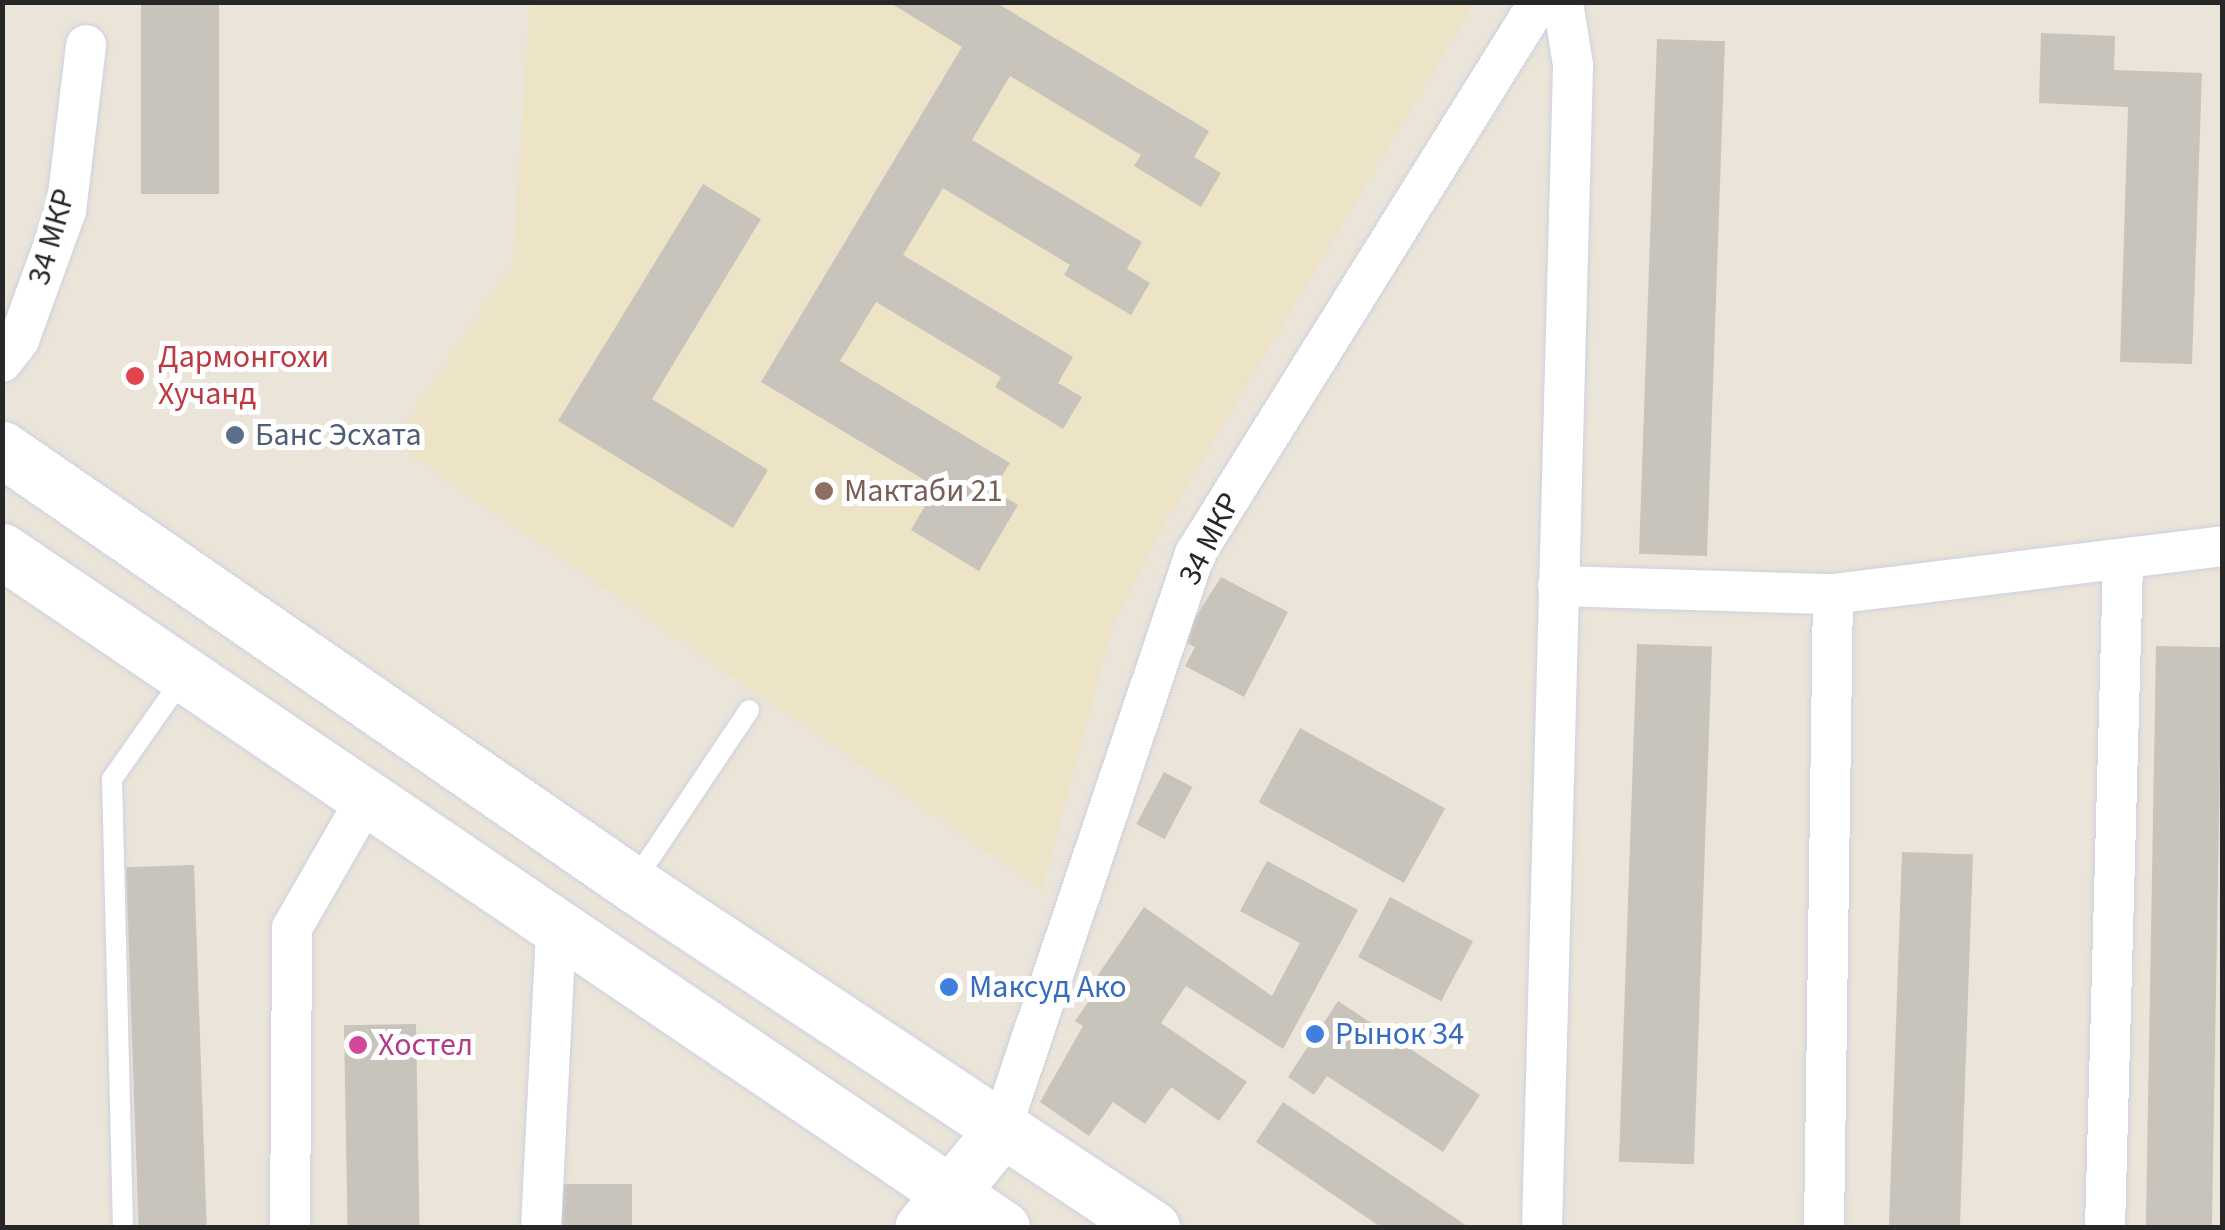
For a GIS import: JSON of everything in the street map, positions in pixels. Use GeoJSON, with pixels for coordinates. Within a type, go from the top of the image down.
{"type":"FeatureCollection","features":[{"type":"Feature","properties":{"kind":"main road"},"geometry":{"type":"LineString","coordinates":[[2,449],[632,884],[1000,1132],[1152,1228]]}},
{"type":"Feature","properties":{"kind":"main road"},"geometry":{"type":"LineString","coordinates":[[2,551],[556,930],[936,1211],[1002,1228]]}},
{"type":"Feature","properties":{"kind":"main road"},"geometry":{"type":"LineString","coordinates":[[936,1211],[1000,1132]]}},
{"type":"Feature","properties":{"kind":"street","name":"34 МКР"},"geometry":{"type":"LineString","coordinates":[[1000,1132],[1195,554],[1539,2]]}},
{"type":"Feature","properties":{"kind":"street"},"geometry":{"type":"LineString","coordinates":[[1542,1228],[1573,65],[1562,2]]}},
{"type":"Feature","properties":{"kind":"street","name":"34 МКР"},"geometry":{"type":"LineString","coordinates":[[2,362],[19,340],[66,211],[86,45]]}},
{"type":"Feature","properties":{"kind":"street"},"geometry":{"type":"LineString","coordinates":[[1558,586],[1833,594],[2123,563],[2222,546]]}},
{"type":"Feature","properties":{"kind":"street"},"geometry":{"type":"LineString","coordinates":[[2105,1228],[2123,563]]}},
{"type":"Feature","properties":{"kind":"street"},"geometry":{"type":"LineString","coordinates":[[1824,1228],[1833,594]]}},
{"type":"Feature","properties":{"kind":"street"},"geometry":{"type":"LineString","coordinates":[[290,1228],[292,928],[365,801]]}},
{"type":"Feature","properties":{"kind":"street"},"geometry":{"type":"LineString","coordinates":[[542,1228],[556,930]]}},
{"type":"Feature","properties":{"kind":"lane"},"geometry":{"type":"LineString","coordinates":[[123,1228],[112,779],[184,677]]}},
{"type":"Feature","properties":{"kind":"lane"},"geometry":{"type":"LineString","coordinates":[[632,884],[749,710]]}},
{"type":"Feature","properties":{"kind":"shaded area","name":"Мактаби 21"},"geometry":{"type":"Polygon","coordinates":[[[530,3],[1474,3],[1155,540],[1113,625],[1042,889],[393,443],[513,263],[530,3]]]}},
{"type":"Feature","properties":{"kind":"building"},"geometry":{"type":"Polygon","coordinates":[[[141,2],[219,2],[219,194],[141,194],[141,2]]]}},
{"type":"Feature","properties":{"kind":"building"},"geometry":{"type":"Polygon","coordinates":[[[889,2],[995,2],[1209,131],[1194,157],[1221,173],[1201,207],[1134,166],[1141,155],[1010,76],[972,140],[1142,242],[1127,269],[1150,283],[1131,315],[1064,275],[1070,265],[943,188],[903,255],[1073,357],[1058,383],[1082,397],[1063,429],[995,387],[1001,377],[876,302],[840,361],[1010,463],[993,490],[1018,505],[979,571],[911,530],[936,487],[761,382],[962,47],[889,2]]]}},
{"type":"Feature","properties":{"kind":"building"},"geometry":{"type":"Polygon","coordinates":[[[2041,33],[2115,36],[2114,70],[2202,73],[2192,364],[2120,362],[2128,107],[2039,103],[2041,33]]]}},
{"type":"Feature","properties":{"kind":"building"},"geometry":{"type":"Polygon","coordinates":[[[1657,39],[1725,41],[1707,556],[1639,554],[1657,39]]]}},
{"type":"Feature","properties":{"kind":"building"},"geometry":{"type":"Polygon","coordinates":[[[703,184],[761,219],[652,399],[768,470],[733,528],[558,421],[703,184]]]}},
{"type":"Feature","properties":{"kind":"building"},"geometry":{"type":"Polygon","coordinates":[[[1221,577],[1288,612],[1244,697],[1185,666],[1195,647],[1181,640],[1221,577]]]}},
{"type":"Feature","properties":{"kind":"building"},"geometry":{"type":"Polygon","coordinates":[[[1637,644],[1712,647],[1694,1164],[1619,1162],[1637,644]]]}},
{"type":"Feature","properties":{"kind":"building"},"geometry":{"type":"Polygon","coordinates":[[[2156,646],[2222,647],[2212,1228],[2146,1228],[2156,646]]]}},
{"type":"Feature","properties":{"kind":"building"},"geometry":{"type":"Polygon","coordinates":[[[1300,728],[1445,808],[1404,883],[1259,802],[1300,728]]]}},
{"type":"Feature","properties":{"kind":"building"},"geometry":{"type":"Polygon","coordinates":[[[1164,772],[1192,787],[1165,839],[1136,824],[1164,772]]]}},
{"type":"Feature","properties":{"kind":"building"},"geometry":{"type":"Polygon","coordinates":[[[1902,852],[1973,854],[1960,1228],[1889,1228],[1902,852]]]}},
{"type":"Feature","properties":{"kind":"building"},"geometry":{"type":"Polygon","coordinates":[[[1267,861],[1358,910],[1283,1049],[1186,986],[1161,1023],[1247,1082],[1219,1121],[1171,1087],[1145,1124],[1113,1102],[1089,1136],[1040,1102],[1083,1026],[1075,1021],[1102,982],[1096,978],[1144,907],[1272,996],[1300,943],[1240,911],[1267,861]]]}},
{"type":"Feature","properties":{"kind":"building"},"geometry":{"type":"Polygon","coordinates":[[[194,865],[207,1228],[139,1228],[126,867],[194,865]]]}},
{"type":"Feature","properties":{"kind":"building"},"geometry":{"type":"Polygon","coordinates":[[[1390,897],[1473,941],[1441,1001],[1358,957],[1390,897]]]}},
{"type":"Feature","properties":{"kind":"building"},"geometry":{"type":"Polygon","coordinates":[[[1338,1001],[1480,1095],[1443,1152],[1327,1076],[1314,1095],[1288,1077],[1338,1001]]]}},
{"type":"Feature","properties":{"kind":"building"},"geometry":{"type":"Polygon","coordinates":[[[416,1024],[420,1228],[348,1228],[344,1025],[416,1024]]]}},
{"type":"Feature","properties":{"kind":"building"},"geometry":{"type":"Polygon","coordinates":[[[1283,1102],[1470,1228],[1382,1228],[1256,1142],[1283,1102]]]}},
{"type":"Feature","properties":{"kind":"building"},"geometry":{"type":"Polygon","coordinates":[[[560,1184],[632,1184],[632,1228],[560,1228],[560,1184]]]}},
{"type":"Feature","properties":{"kind":"place","name":"Дармонгохи Хучанд"},"geometry":{"type":"Point","coordinates":[135,376]}},
{"type":"Feature","properties":{"kind":"place","name":"Банс Эсхата"},"geometry":{"type":"Point","coordinates":[235,435]}},
{"type":"Feature","properties":{"kind":"place","name":"Мактаби 21"},"geometry":{"type":"Point","coordinates":[824,491]}},
{"type":"Feature","properties":{"kind":"place","name":"Максуд Ако"},"geometry":{"type":"Point","coordinates":[949,987]}},
{"type":"Feature","properties":{"kind":"place","name":"Рынок 34"},"geometry":{"type":"Point","coordinates":[1315,1034]}},
{"type":"Feature","properties":{"kind":"place","name":"Хостел"},"geometry":{"type":"Point","coordinates":[358,1045]}}]}
